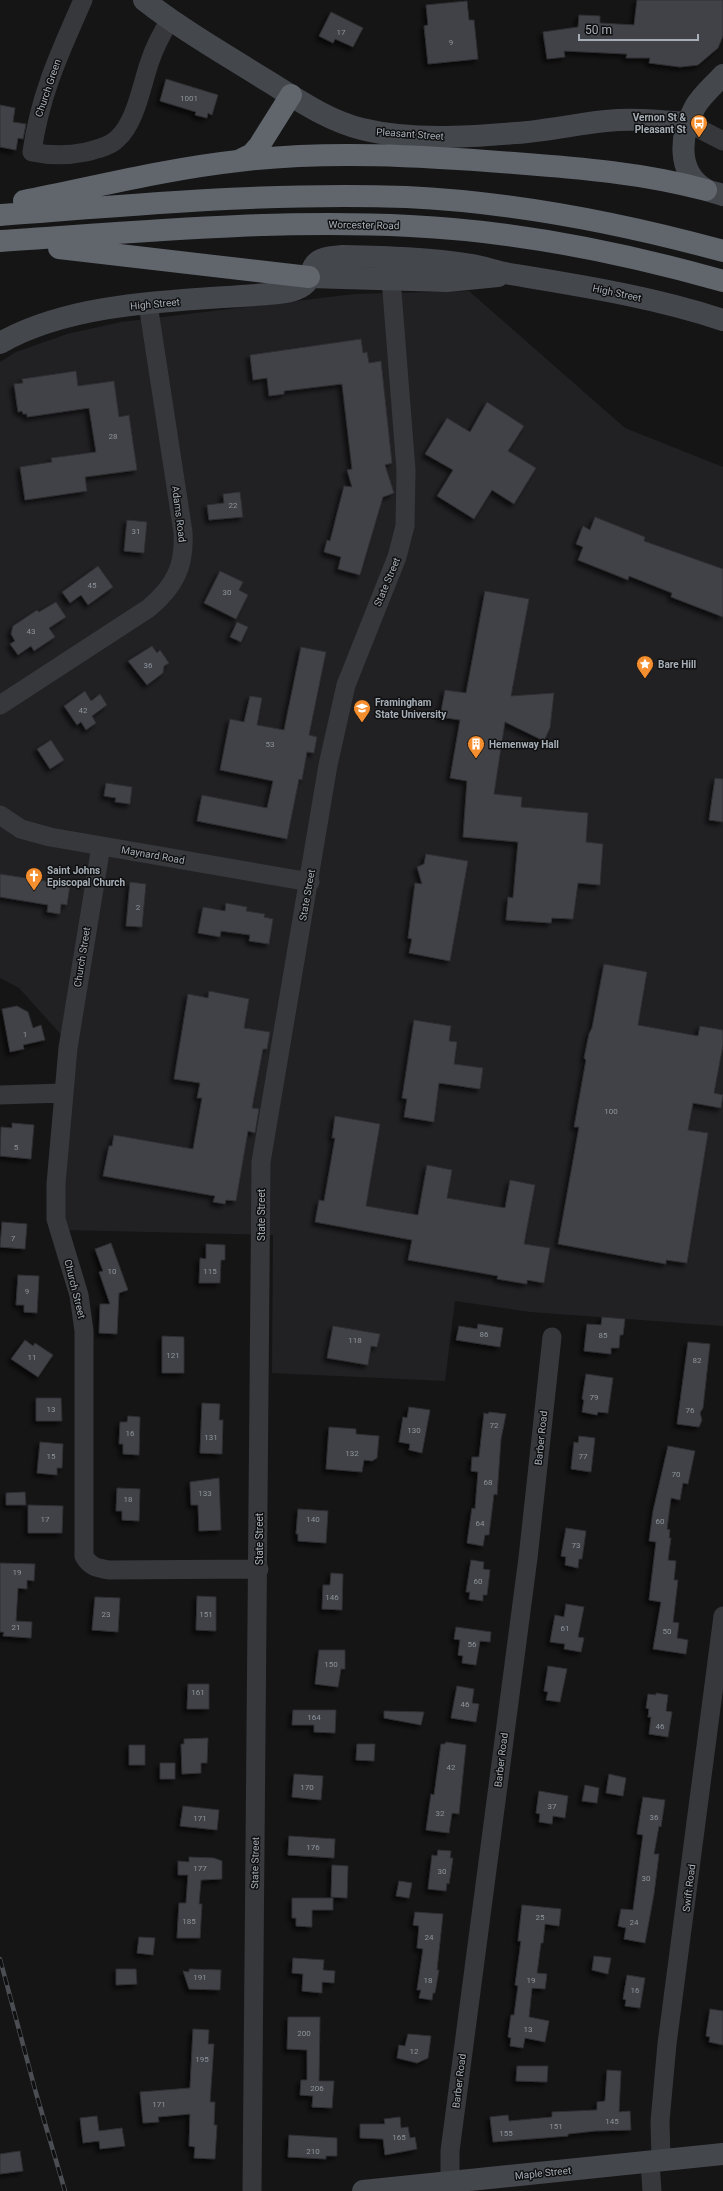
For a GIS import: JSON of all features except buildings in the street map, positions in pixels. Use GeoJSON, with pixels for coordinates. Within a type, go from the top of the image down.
{"type":"FeatureCollection","features":[{"type":"Feature","properties":{"kind":"highway"},"geometry":{"type":"LineString","coordinates":[[238,161],[252,154],[263,142],[291,95]]}},
{"type":"Feature","properties":{"kind":"highway"},"geometry":{"type":"LineString","coordinates":[[0,206],[191,168],[238,161],[327,156],[457,159],[599,170],[673,181],[714,192]]}},
{"type":"Feature","properties":{"kind":"highway"},"geometry":{"type":"LineString","coordinates":[[0,215],[245,197],[302,196],[408,198],[465,202],[579,218],[637,230],[723,251]]}},
{"type":"Feature","properties":{"kind":"highway","name":"Worcester Road"},"geometry":{"type":"LineString","coordinates":[[0,242],[238,226],[352,224],[411,226],[525,238],[582,248],[639,259],[723,281]]}},
{"type":"Feature","properties":{"kind":"highway"},"geometry":{"type":"LineString","coordinates":[[0,242],[167,259],[310,276]]}},
{"type":"Feature","properties":{"kind":"street","name":"Church Green"},"geometry":{"type":"LineString","coordinates":[[83,0],[43,96],[37,119],[32,152],[60,156],[76,154],[97,150],[117,139],[126,130],[151,59],[170,20]]}},
{"type":"Feature","properties":{"kind":"street","name":"Pleasant Street"},"geometry":{"type":"LineString","coordinates":[[144,0],[170,20],[291,95],[340,122],[362,129],[407,135],[452,136],[518,133],[607,121],[628,120],[688,123]]}},
{"type":"Feature","properties":{"kind":"street"},"geometry":{"type":"LineString","coordinates":[[714,192],[692,179],[685,164],[683,151],[688,123],[695,106],[723,75]]}},
{"type":"Feature","properties":{"kind":"street"},"geometry":{"type":"LineString","coordinates":[[688,123],[723,141]]}},
{"type":"Feature","properties":{"kind":"street","name":"High Street"},"geometry":{"type":"LineString","coordinates":[[0,343],[36,327],[62,318],[92,311],[148,304],[281,292],[300,287],[310,276],[315,264],[329,257],[389,258],[472,265],[509,274],[607,290],[685,308],[723,320]]}},
{"type":"Feature","properties":{"kind":"street","name":"State Street"},"geometry":{"type":"LineString","coordinates":[[252,2191],[259,1569],[261,1162],[310,882],[328,765],[340,705],[355,661],[397,557],[405,526],[406,470],[389,258]]}},
{"type":"Feature","properties":{"kind":"street","name":"High Street"},"geometry":{"type":"LineString","coordinates":[[310,276],[391,280],[467,280],[509,274]]}},
{"type":"Feature","properties":{"kind":"street","name":"Adams Road"},"geometry":{"type":"LineString","coordinates":[[0,705],[149,608],[170,588],[182,563],[183,532],[148,304]]}},
{"type":"Feature","properties":{"kind":"street","name":"Maynard Road"},"geometry":{"type":"LineString","coordinates":[[0,815],[21,829],[35,833],[101,846],[310,882]]}},
{"type":"Feature","properties":{"kind":"street","name":"Church Street"},"geometry":{"type":"LineString","coordinates":[[101,846],[77,987],[63,1093],[56,1184],[56,1214],[60,1235],[79,1295],[84,1331],[84,1556],[89,1564],[109,1570],[259,1569]]}},
{"type":"Feature","properties":{"kind":"street"},"geometry":{"type":"LineString","coordinates":[[0,1095],[63,1093]]}},
{"type":"Feature","properties":{"kind":"street","name":"Barber Road"},"geometry":{"type":"LineString","coordinates":[[450,2187],[450,2151],[528,1550],[552,1338]]}},
{"type":"Feature","properties":{"kind":"street","name":"Swift Road"},"geometry":{"type":"LineString","coordinates":[[652,2191],[668,2044],[723,1616]]}},
{"type":"Feature","properties":{"kind":"street","name":"Maple Street"},"geometry":{"type":"LineString","coordinates":[[363,2191],[450,2187],[723,2154]]}},
{"type":"Feature","properties":{"kind":"shaded area","name":"Framingham State University"},"geometry":{"type":"Polygon","coordinates":[[[469,291],[625,428],[723,467],[723,1326],[530,1312],[455,1301],[445,1381],[272,1373],[273,1235],[65,1230],[62,1202],[75,1050],[19,988],[0,978],[0,362],[16,352],[67,334],[121,322],[355,294],[469,291]]]}},
{"type":"Feature","properties":{"kind":"railway"},"geometry":{"type":"LineString","coordinates":[[0,1959],[36,2093],[65,2191]]}},
{"type":"Feature","properties":{"kind":"place","name":"Vernon St & Pleasant St"},"geometry":{"type":"Point","coordinates":[699,138]}},
{"type":"Feature","properties":{"kind":"place","name":"Bare Hill"},"geometry":{"type":"Point","coordinates":[645,679]}},
{"type":"Feature","properties":{"kind":"place","name":"Framingham State University"},"geometry":{"type":"Point","coordinates":[362,723]}},
{"type":"Feature","properties":{"kind":"place","name":"Hemenway Hall"},"geometry":{"type":"Point","coordinates":[476,759]}},
{"type":"Feature","properties":{"kind":"place","name":"Saint Johns Episcopal Church"},"geometry":{"type":"Point","coordinates":[34,891]}}]}
